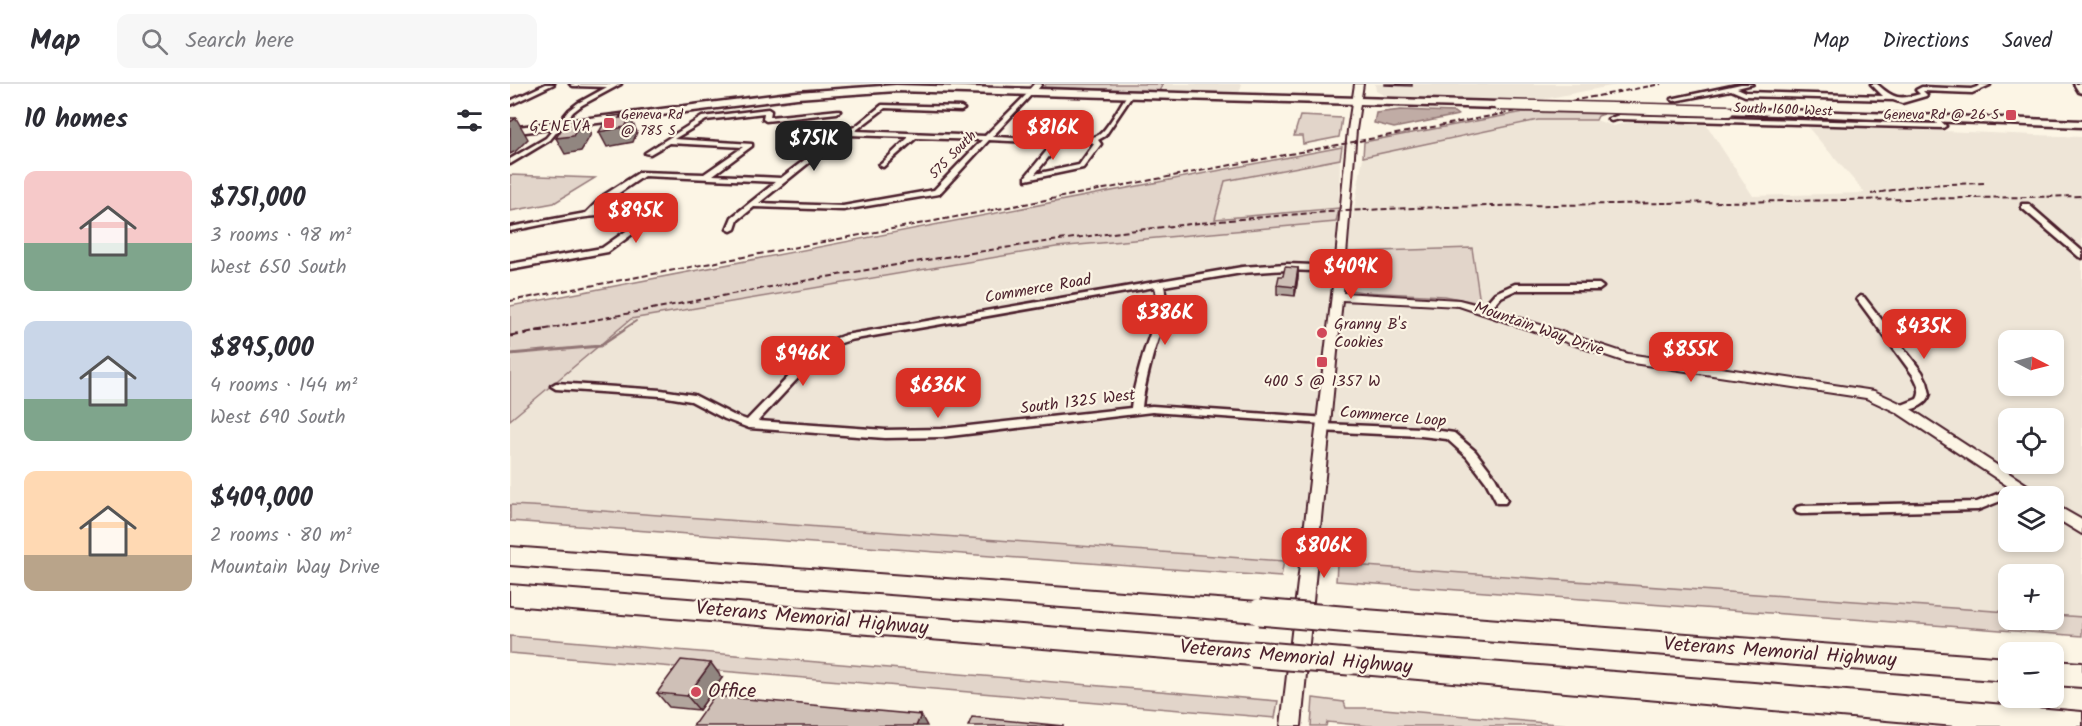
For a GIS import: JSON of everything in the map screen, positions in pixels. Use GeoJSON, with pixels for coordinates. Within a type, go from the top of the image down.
{"type":"FeatureCollection","features":[{"type":"Feature","properties":{"kind":"highway","name":"Veterans Memorial Highway"},"geometry":{"type":"LineString","coordinates":[[510,556],[1998,669]]}},
{"type":"Feature","properties":{"kind":"highway","name":"Veterans Memorial Highway"},"geometry":{"type":"LineString","coordinates":[[510,595],[1767,696],[2071,725]]}},
{"type":"Feature","properties":{"kind":"highway"},"geometry":{"type":"LineString","coordinates":[[2064,668],[2082,667]]}},
{"type":"Feature","properties":{"kind":"highway"},"geometry":{"type":"LineString","coordinates":[[2064,674],[2082,675]]}},
{"type":"Feature","properties":{"kind":"main road"},"geometry":{"type":"LineString","coordinates":[[2078,84],[2082,90]]}},
{"type":"Feature","properties":{"kind":"main road"},"geometry":{"type":"LineString","coordinates":[[510,131],[813,93],[896,88],[1728,111],[2082,124]]}},
{"type":"Feature","properties":{"kind":"street"},"geometry":{"type":"LineString","coordinates":[[510,103],[551,84]]}},
{"type":"Feature","properties":{"kind":"street"},"geometry":{"type":"LineString","coordinates":[[573,84],[616,85]]}},
{"type":"Feature","properties":{"kind":"street","name":"575 South"},"geometry":{"type":"LineString","coordinates":[[753,205],[843,208],[936,192],[1038,84]]}},
{"type":"Feature","properties":{"kind":"street"},"geometry":{"type":"LineString","coordinates":[[1291,726],[1350,172],[1357,160],[1360,142],[1359,129],[1355,121],[1359,84]]}},
{"type":"Feature","properties":{"kind":"street"},"geometry":{"type":"LineString","coordinates":[[1674,99],[1749,84]]}},
{"type":"Feature","properties":{"kind":"street"},"geometry":{"type":"LineString","coordinates":[[1874,84],[1889,98]]}},
{"type":"Feature","properties":{"kind":"street"},"geometry":{"type":"LineString","coordinates":[[1732,88],[1746,94],[1889,98],[1902,101],[1924,95],[1919,90],[1922,89],[1972,91],[1987,86],[1982,84]]}},
{"type":"Feature","properties":{"kind":"street"},"geometry":{"type":"LineString","coordinates":[[510,162],[548,140],[579,104],[616,85]]}},
{"type":"Feature","properties":{"kind":"street"},"geometry":{"type":"LineString","coordinates":[[846,133],[1058,141],[1094,140],[1103,135],[1130,96]]}},
{"type":"Feature","properties":{"kind":"street"},"geometry":{"type":"LineString","coordinates":[[742,113],[745,102]]}},
{"type":"Feature","properties":{"kind":"street"},"geometry":{"type":"LineString","coordinates":[[731,229],[735,219],[783,180],[884,106],[961,109]]}},
{"type":"Feature","properties":{"kind":"street"},"geometry":{"type":"LineString","coordinates":[[648,153],[704,118],[768,111],[766,119],[837,111]]}},
{"type":"Feature","properties":{"kind":"street","name":"South 1600 West"},"geometry":{"type":"LineString","coordinates":[[1611,119],[1619,117],[1943,126],[1935,118]]}},
{"type":"Feature","properties":{"kind":"street"},"geometry":{"type":"LineString","coordinates":[[883,165],[915,135]]}},
{"type":"Feature","properties":{"kind":"street"},"geometry":{"type":"LineString","coordinates":[[1058,141],[1029,178],[1081,167],[1098,144],[1094,140]]}},
{"type":"Feature","properties":{"kind":"street"},"geometry":{"type":"LineString","coordinates":[[667,141],[750,145],[705,177]]}},
{"type":"Feature","properties":{"kind":"street"},"geometry":{"type":"LineString","coordinates":[[587,216],[607,197],[643,174],[783,180]]}},
{"type":"Feature","properties":{"kind":"street"},"geometry":{"type":"LineString","coordinates":[[2025,207],[2080,250]]}},
{"type":"Feature","properties":{"kind":"street"},"geometry":{"type":"LineString","coordinates":[[510,229],[587,216],[634,214],[653,216],[605,250],[510,267]]}},
{"type":"Feature","properties":{"kind":"street","name":"Commerce Road"},"geometry":{"type":"LineString","coordinates":[[749,424],[823,346],[848,337],[1261,268],[1340,269]]}},
{"type":"Feature","properties":{"kind":"street"},"geometry":{"type":"LineString","coordinates":[[1136,410],[1147,357],[1161,318],[1163,299],[1159,284]]}},
{"type":"Feature","properties":{"kind":"street"},"geometry":{"type":"LineString","coordinates":[[1485,310],[1498,295],[1515,287],[1526,285],[1599,287]]}},
{"type":"Feature","properties":{"kind":"street","name":"Mountain Way Drive"},"geometry":{"type":"LineString","coordinates":[[1337,296],[1445,301],[1485,310],[1626,358],[1859,392],[1885,400],[1901,409],[2016,486]]}},
{"type":"Feature","properties":{"kind":"street"},"geometry":{"type":"LineString","coordinates":[[1861,299],[1918,374],[1924,386],[1925,398],[1917,404],[1901,409]]}},
{"type":"Feature","properties":{"kind":"street","name":"South 1325 West"},"geometry":{"type":"LineString","coordinates":[[556,386],[661,393],[694,398],[729,417],[749,424],[885,434],[942,433],[1136,410],[1323,424]]}},
{"type":"Feature","properties":{"kind":"street","name":"Commerce Loop"},"geometry":{"type":"LineString","coordinates":[[1323,424],[1449,436],[1471,454],[1491,480],[1500,500]]}},
{"type":"Feature","properties":{"kind":"street"},"geometry":{"type":"LineString","coordinates":[[1801,510],[1978,506],[1998,498]]}},
{"type":"Feature","properties":{"kind":"street"},"geometry":{"type":"LineString","coordinates":[[2064,516],[2082,528]]}},
{"type":"Feature","properties":{"kind":"shaded area"},"geometry":{"type":"Polygon","coordinates":[[[1046,84],[1163,84],[1159,91],[1044,87],[1046,84]]]}},
{"type":"Feature","properties":{"kind":"shaded area"},"geometry":{"type":"Polygon","coordinates":[[[1163,84],[1242,84],[1239,93],[1159,91],[1163,84]]]}},
{"type":"Feature","properties":{"kind":"shaded area"},"geometry":{"type":"Polygon","coordinates":[[[1375,84],[1621,84],[1529,102],[1387,97],[1376,91],[1375,84]]]}},
{"type":"Feature","properties":{"kind":"shaded area"},"geometry":{"type":"Polygon","coordinates":[[[1401,110],[1454,112],[1458,115],[1394,128],[1374,123],[1376,113],[1401,110]]]}},
{"type":"Feature","properties":{"kind":"shaded area"},"geometry":{"type":"Polygon","coordinates":[[[1524,112],[1604,114],[1598,116],[1596,120],[1538,120],[1363,157],[1364,142],[1524,112]]]}},
{"type":"Feature","properties":{"kind":"shaded area"},"geometry":{"type":"Polygon","coordinates":[[[1300,116],[1342,118],[1339,137],[1303,144],[1302,136],[1294,136],[1300,116]]]}},
{"type":"Feature","properties":{"kind":"shaded area"},"geometry":{"type":"Polygon","coordinates":[[[1642,119],[1704,121],[1753,196],[1865,193],[1806,125],[2082,137],[2082,617],[2064,616],[2064,564],[1998,564],[1998,611],[510,505],[510,420],[631,319],[1056,247],[1352,221],[1363,157],[1538,120],[1596,120],[1613,126],[1642,119]]]}},
{"type":"Feature","properties":{"kind":"shaded area"},"geometry":{"type":"Polygon","coordinates":[[[1342,147],[1340,159],[1225,181],[1215,219],[1339,208],[1336,222],[1056,247],[631,319],[510,420],[510,306],[1342,147]]]}},
{"type":"Feature","properties":{"kind":"shaded area"},"geometry":{"type":"Polygon","coordinates":[[[1340,159],[1339,208],[1215,220],[1224,181],[1340,159]]]}},
{"type":"Feature","properties":{"kind":"shaded area"},"geometry":{"type":"Polygon","coordinates":[[[510,175],[595,178],[554,203],[510,211],[510,175]]]}},
{"type":"Feature","properties":{"kind":"shaded area"},"geometry":{"type":"Polygon","coordinates":[[[1472,248],[1480,303],[1445,296],[1363,292],[1346,287],[1347,252],[1472,248]]]}},
{"type":"Feature","properties":{"kind":"shaded area"},"geometry":{"type":"Polygon","coordinates":[[[510,505],[1284,561],[1281,577],[510,521],[510,505]]]}},
{"type":"Feature","properties":{"kind":"shaded area"},"geometry":{"type":"Polygon","coordinates":[[[1337,564],[1998,611],[1998,630],[1336,581],[1337,564]]]}},
{"type":"Feature","properties":{"kind":"shaded area"},"geometry":{"type":"Polygon","coordinates":[[[2064,616],[2082,617],[2082,636],[2001,630],[2064,630],[2064,616]]]}},
{"type":"Feature","properties":{"kind":"shaded area"},"geometry":{"type":"Polygon","coordinates":[[[510,636],[1278,701],[1275,718],[510,653],[510,636]]]}},
{"type":"Feature","properties":{"kind":"shaded area"},"geometry":{"type":"Polygon","coordinates":[[[1313,698],[1344,702],[1346,708],[1372,708],[1581,726],[1370,726],[1327,722],[1326,726],[1311,726],[1313,698]]]}},
{"type":"Feature","properties":{"kind":"building"},"geometry":{"type":"Polygon","coordinates":[[[621,115],[619,118],[630,117],[625,127],[599,132],[608,117],[621,115]]]}},
{"type":"Feature","properties":{"kind":"building"},"geometry":{"type":"Polygon","coordinates":[[[583,119],[573,136],[556,138],[566,122],[583,119]]]}},
{"type":"Feature","properties":{"kind":"building"},"geometry":{"type":"Polygon","coordinates":[[[1285,267],[1298,268],[1295,287],[1277,285],[1279,276],[1283,276],[1285,267]]]}},
{"type":"Feature","properties":{"kind":"building"},"geometry":{"type":"Polygon","coordinates":[[[681,660],[711,663],[687,696],[657,693],[681,660]]]}},
{"type":"Feature","properties":{"kind":"building"},"geometry":{"type":"Polygon","coordinates":[[[714,696],[921,715],[916,726],[693,726],[714,696]]]}},
{"type":"Feature","properties":{"kind":"building"},"geometry":{"type":"Polygon","coordinates":[[[972,717],[1064,726],[968,726],[972,717]]]}},
{"type":"Feature","properties":{"kind":"waterway"},"geometry":{"type":"LineString","coordinates":[[621,331],[636,321]]}},
{"type":"Feature","properties":{"kind":"waterway"},"geometry":{"type":"LineString","coordinates":[[510,354],[600,346],[624,330]]}},
{"type":"Feature","properties":{"kind":"railway"},"geometry":{"type":"LineString","coordinates":[[510,301],[1661,84]]}},
{"type":"Feature","properties":{"kind":"railway"},"geometry":{"type":"LineString","coordinates":[[1871,194],[1920,185],[1984,183]]}},
{"type":"Feature","properties":{"kind":"railway"},"geometry":{"type":"LineString","coordinates":[[536,331],[821,278],[1013,247],[1109,234],[1301,214],[1457,207],[2082,196]]}},
{"type":"Feature","properties":{"kind":"railway"},"geometry":{"type":"LineString","coordinates":[[510,336],[544,330]]}},
{"type":"Feature","properties":{"kind":"place","name":"Geneva Rd @ 26 S"},"geometry":{"type":"Point","coordinates":[2011,115]}},
{"type":"Feature","properties":{"kind":"place","name":"Geneva Rd @ 785 S"},"geometry":{"type":"Point","coordinates":[609,123]}},
{"type":"Feature","properties":{"kind":"place","name":"Granny B's Cookies"},"geometry":{"type":"Point","coordinates":[1322,333]}},
{"type":"Feature","properties":{"kind":"place","name":"400 S @ 1357 W"},"geometry":{"type":"Point","coordinates":[1322,362]}},
{"type":"Feature","properties":{"kind":"place","name":"Office"},"geometry":{"type":"Point","coordinates":[696,692]}},
{"type":"Feature","properties":{"kind":"district","name":"GENEVA"},"geometry":{"type":"Point","coordinates":[561,127]}}]}
